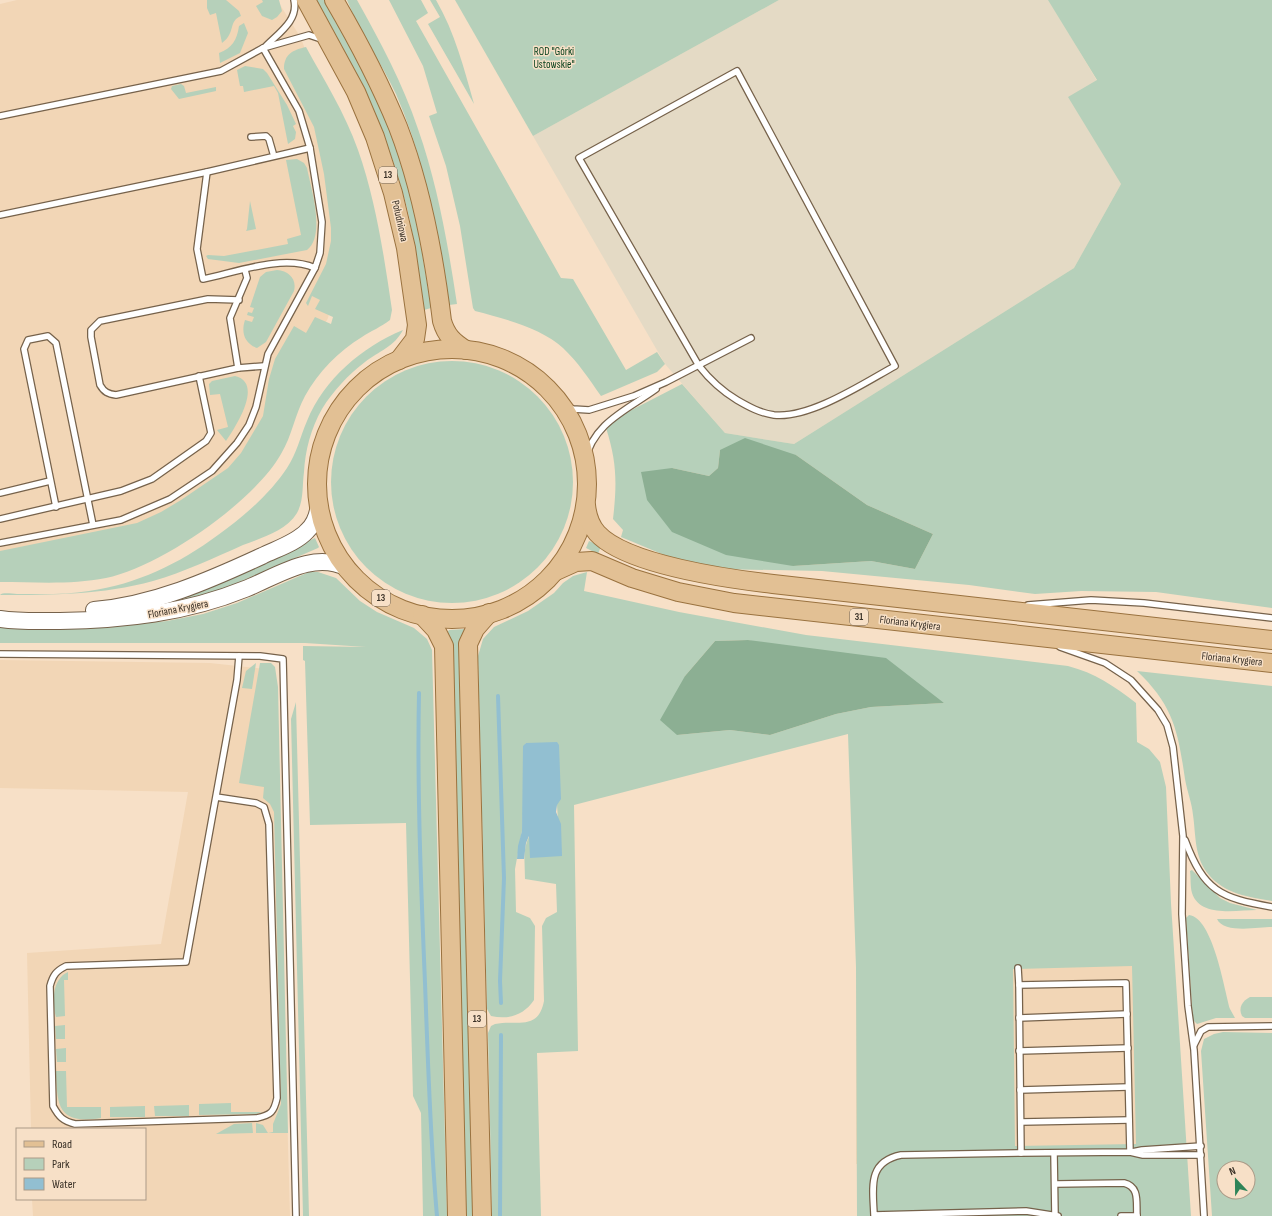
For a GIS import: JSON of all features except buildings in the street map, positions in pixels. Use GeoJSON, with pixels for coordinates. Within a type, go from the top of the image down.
{"type":"FeatureCollection","features":[{"type":"Feature","properties":{"kind":"main road","name":"Południowa"},"geometry":{"type":"LineString","coordinates":[[306,0],[356,92],[377,144],[394,193],[411,274],[417,334],[411,347],[399,360]]}},
{"type":"Feature","properties":{"kind":"main road","name":"13"},"geometry":{"type":"LineString","coordinates":[[334,0],[374,74],[398,128],[414,174],[426,222],[442,321],[445,330],[451,339],[466,350],[498,357],[519,367],[546,387],[561,404],[578,433],[585,461],[587,488],[586,505],[582,522],[574,543],[555,571],[530,594],[489,614],[456,619],[422,615],[401,608],[381,598],[363,585],[347,568],[329,540],[319,504],[317,485],[319,462],[324,441],[334,420],[346,401],[361,384],[379,371],[399,360]]}},
{"type":"Feature","properties":{"kind":"main road"},"geometry":{"type":"LineString","coordinates":[[399,360],[432,351],[466,350]]}},
{"type":"Feature","properties":{"kind":"main road","name":"Floriana Krygiera"},"geometry":{"type":"LineString","coordinates":[[586,505],[592,527],[606,541],[648,559],[685,570],[742,580],[993,610],[1272,640]]}},
{"type":"Feature","properties":{"kind":"main road","name":"Floriana Krygiera"},"geometry":{"type":"LineString","coordinates":[[555,571],[576,562],[592,561],[646,582],[678,592],[714,600],[1272,663]]}},
{"type":"Feature","properties":{"kind":"main road","name":"13"},"geometry":{"type":"LineString","coordinates":[[482,1216],[468,644],[475,629],[489,614]]}},
{"type":"Feature","properties":{"kind":"main road","name":"13"},"geometry":{"type":"LineString","coordinates":[[422,615],[436,630],[444,646],[457,1216]]}},
{"type":"Feature","properties":{"kind":"street","name":"Floriana Krygiera"},"geometry":{"type":"LineString","coordinates":[[0,613],[57,613],[102,610],[177,592],[228,571],[302,536],[314,522],[319,504]]}},
{"type":"Feature","properties":{"kind":"street","name":"Floriana Krygiera"},"geometry":{"type":"LineString","coordinates":[[0,619],[15,621],[80,621],[160,614],[220,599],[310,563],[327,562],[347,568]]}},
{"type":"Feature","properties":{"kind":"lane"},"geometry":{"type":"LineString","coordinates":[[263,48],[293,18],[295,10],[294,0]]}},
{"type":"Feature","properties":{"kind":"lane"},"geometry":{"type":"LineString","coordinates":[[0,116],[221,71],[263,48],[309,35],[316,36],[326,41],[336,53]]}},
{"type":"Feature","properties":{"kind":"lane"},"geometry":{"type":"LineString","coordinates":[[0,544],[121,520],[170,499],[212,470],[237,443],[249,425],[256,407],[264,366],[268,354],[315,268],[320,253],[322,222],[310,148],[298,111],[263,48]]}},
{"type":"Feature","properties":{"kind":"lane"},"geometry":{"type":"LineString","coordinates":[[737,71],[895,366],[829,403],[803,412],[775,415],[751,409],[709,379],[699,366],[579,158],[737,71]]}},
{"type":"Feature","properties":{"kind":"lane"},"geometry":{"type":"LineString","coordinates":[[251,137],[266,136],[269,139],[273,153]]}},
{"type":"Feature","properties":{"kind":"lane"},"geometry":{"type":"LineString","coordinates":[[0,215],[207,172],[310,148]]}},
{"type":"Feature","properties":{"kind":"lane"},"geometry":{"type":"LineString","coordinates":[[207,172],[197,249],[203,279],[244,270],[293,262],[304,263],[315,268]]}},
{"type":"Feature","properties":{"kind":"lane"},"geometry":{"type":"LineString","coordinates":[[238,368],[230,318],[247,278],[244,270]]}},
{"type":"Feature","properties":{"kind":"lane"},"geometry":{"type":"LineString","coordinates":[[238,300],[202,300],[100,321],[91,330],[100,385],[108,394],[116,394],[238,368],[264,366]]}},
{"type":"Feature","properties":{"kind":"lane"},"geometry":{"type":"LineString","coordinates":[[56,507],[24,349],[28,340],[48,336],[56,343],[93,525]]}},
{"type":"Feature","properties":{"kind":"lane"},"geometry":{"type":"LineString","coordinates":[[561,404],[573,409],[589,410],[634,396],[699,366],[751,338]]}},
{"type":"Feature","properties":{"kind":"lane"},"geometry":{"type":"LineString","coordinates":[[0,519],[121,491],[152,479],[210,437],[211,428],[199,376]]}},
{"type":"Feature","properties":{"kind":"lane"},"geometry":{"type":"LineString","coordinates":[[585,461],[592,442],[606,423],[666,382]]}},
{"type":"Feature","properties":{"kind":"lane"},"geometry":{"type":"LineString","coordinates":[[0,493],[50,481]]}},
{"type":"Feature","properties":{"kind":"lane","name":"Floriana Krygiera"},"geometry":{"type":"LineString","coordinates":[[993,610],[1069,600],[1144,603],[1272,618]]}},
{"type":"Feature","properties":{"kind":"lane"},"geometry":{"type":"LineString","coordinates":[[1023,636],[1084,654],[1105,663],[1131,680],[1148,697],[1167,725],[1173,747],[1183,836],[1182,914],[1188,1006],[1194,1050],[1205,1216]]}},
{"type":"Feature","properties":{"kind":"lane"},"geometry":{"type":"LineString","coordinates":[[0,654],[271,656],[283,659],[296,1216]]}},
{"type":"Feature","properties":{"kind":"lane"},"geometry":{"type":"LineString","coordinates":[[216,797],[256,803],[264,807],[270,824],[277,1098],[274,1108],[268,1116],[257,1118],[75,1124],[64,1122],[53,1106],[50,986],[52,976],[57,970],[66,966],[186,962],[216,797],[239,656]]}},
{"type":"Feature","properties":{"kind":"lane"},"geometry":{"type":"LineString","coordinates":[[1183,836],[1192,860],[1203,876],[1216,889],[1230,898],[1272,907]]}},
{"type":"Feature","properties":{"kind":"lane"},"geometry":{"type":"LineString","coordinates":[[1018,968],[1021,1153]]}},
{"type":"Feature","properties":{"kind":"lane"},"geometry":{"type":"LineString","coordinates":[[1019,985],[1126,983],[1130,1152]]}},
{"type":"Feature","properties":{"kind":"lane"},"geometry":{"type":"LineString","coordinates":[[1019,1018],[1127,1014]]}},
{"type":"Feature","properties":{"kind":"lane"},"geometry":{"type":"LineString","coordinates":[[1194,1050],[1197,1037],[1201,1031],[1208,1027],[1272,1026]]}},
{"type":"Feature","properties":{"kind":"lane"},"geometry":{"type":"LineString","coordinates":[[1019,1051],[1128,1048]]}},
{"type":"Feature","properties":{"kind":"lane"},"geometry":{"type":"LineString","coordinates":[[1020,1090],[1128,1087]]}},
{"type":"Feature","properties":{"kind":"lane"},"geometry":{"type":"LineString","coordinates":[[1021,1122],[1129,1120]]}},
{"type":"Feature","properties":{"kind":"lane"},"geometry":{"type":"LineString","coordinates":[[1054,1153],[1056,1216],[1026,1211],[874,1215],[873,1178],[876,1169],[889,1157],[901,1155],[1130,1152],[1201,1146]]}},
{"type":"Feature","properties":{"kind":"lane"},"geometry":{"type":"LineString","coordinates":[[1130,1152],[1143,1155],[1201,1155]]}},
{"type":"Feature","properties":{"kind":"lane"},"geometry":{"type":"LineString","coordinates":[[1056,1184],[1124,1183],[1131,1185],[1136,1192],[1137,1216],[1121,1216]]}},
{"type":"Feature","properties":{"kind":"shaded area"},"geometry":{"type":"Polygon","coordinates":[[[17,0],[277,0],[301,38],[349,173],[342,264],[328,318],[279,413],[232,469],[182,510],[0,571],[0,4],[17,0]]]}},
{"type":"Feature","properties":{"kind":"shaded area"},"geometry":{"type":"Polygon","coordinates":[[[779,0],[1049,0],[1097,81],[1069,97],[1121,184],[1074,268],[794,444],[725,433],[665,364],[533,136],[779,0]]]}},
{"type":"Feature","properties":{"kind":"shaded area"},"geometry":{"type":"Polygon","coordinates":[[[0,660],[210,663],[275,670],[290,1216],[33,1216],[32,1200],[146,1200],[146,1128],[31,1128],[27,953],[161,944],[188,792],[0,788],[0,660]]]}},
{"type":"Feature","properties":{"kind":"shaded area"},"geometry":{"type":"Polygon","coordinates":[[[1138,964],[1144,1160],[856,1164],[856,967],[1138,964]]]}},
{"type":"Feature","properties":{"kind":"green space"},"geometry":{"type":"Polygon","coordinates":[[[207,0],[226,0],[239,11],[241,16],[237,18],[229,35],[222,43],[216,13],[210,15],[207,8],[207,0]]]}},
{"type":"Feature","properties":{"kind":"green space"},"geometry":{"type":"Polygon","coordinates":[[[262,0],[279,0],[282,11],[272,20],[262,16],[256,6],[263,2],[262,0]]]}},
{"type":"Feature","properties":{"kind":"green space"},"geometry":{"type":"Polygon","coordinates":[[[316,0],[324,0],[349,43],[382,110],[391,133],[406,180],[414,212],[431,308],[424,310],[410,220],[390,153],[357,75],[316,0]]]}},
{"type":"Feature","properties":{"kind":"green space"},"geometry":{"type":"Polygon","coordinates":[[[347,0],[357,0],[390,63],[412,112],[425,150],[437,194],[457,304],[449,305],[435,224],[423,172],[406,120],[396,94],[358,24],[347,0]]]}},
{"type":"Feature","properties":{"kind":"green space"},"geometry":{"type":"Polygon","coordinates":[[[389,0],[421,0],[428,13],[416,21],[561,278],[573,279],[626,370],[657,352],[665,364],[657,372],[601,396],[574,359],[554,341],[533,329],[475,311],[473,308],[460,226],[446,166],[429,116],[437,113],[423,66],[389,0]]]}},
{"type":"Feature","properties":{"kind":"green space"},"geometry":{"type":"Polygon","coordinates":[[[430,0],[436,0],[449,25],[467,77],[474,104],[428,24],[440,17],[430,0]]]}},
{"type":"Feature","properties":{"kind":"green space","name":"ROD \"Górki Ustowskie\""},"geometry":{"type":"Polygon","coordinates":[[[455,0],[779,0],[533,136],[455,0]]]}},
{"type":"Feature","properties":{"kind":"green space"},"geometry":{"type":"Polygon","coordinates":[[[1048,0],[1272,0],[1272,608],[1156,592],[1081,591],[1035,594],[969,585],[822,571],[718,569],[669,557],[621,537],[623,530],[613,519],[615,473],[610,440],[606,428],[620,416],[682,384],[725,433],[794,444],[1074,268],[1121,184],[1068,97],[1097,80],[1048,0]],[[720,450],[718,468],[709,476],[672,468],[793,566],[871,561],[915,569],[933,534],[867,505],[796,455],[720,450]]]}},
{"type":"Feature","properties":{"kind":"green space"},"geometry":{"type":"Polygon","coordinates":[[[244,23],[248,33],[240,53],[220,63],[219,53],[231,46],[237,35],[239,26],[244,23]]]}},
{"type":"Feature","properties":{"kind":"green space"},"geometry":{"type":"Polygon","coordinates":[[[306,47],[347,123],[364,169],[375,209],[382,249],[392,310],[390,320],[353,343],[337,355],[323,370],[305,396],[285,447],[268,473],[250,492],[204,530],[178,547],[152,561],[106,578],[80,582],[0,582],[0,551],[137,523],[161,512],[181,500],[228,468],[241,453],[263,416],[269,379],[275,359],[294,326],[306,333],[315,317],[331,324],[333,317],[315,309],[320,300],[312,296],[308,306],[306,303],[326,264],[331,241],[331,228],[324,174],[314,127],[284,69],[284,64],[288,56],[293,51],[306,47]]]}},
{"type":"Feature","properties":{"kind":"green space"},"geometry":{"type":"Polygon","coordinates":[[[245,66],[263,69],[287,105],[296,124],[293,126],[296,132],[295,139],[288,144],[278,93],[274,86],[244,92],[243,86],[240,86],[237,70],[245,66]]]}},
{"type":"Feature","properties":{"kind":"green space"},"geometry":{"type":"Polygon","coordinates":[[[181,84],[184,86],[186,93],[216,87],[216,91],[179,99],[171,89],[172,86],[181,84]]]}},
{"type":"Feature","properties":{"kind":"green space"},"geometry":{"type":"Polygon","coordinates":[[[297,159],[304,163],[307,168],[316,211],[316,234],[313,243],[307,250],[239,263],[208,259],[206,256],[208,255],[224,256],[288,244],[287,239],[301,235],[286,160],[297,159]]]}},
{"type":"Feature","properties":{"kind":"green space"},"geometry":{"type":"Polygon","coordinates":[[[250,201],[256,229],[246,231],[247,229],[250,201]]]}},
{"type":"Feature","properties":{"kind":"green space"},"geometry":{"type":"Polygon","coordinates":[[[277,270],[285,272],[291,276],[295,287],[294,291],[266,342],[257,348],[246,340],[243,329],[245,320],[252,322],[254,317],[247,315],[248,312],[252,313],[254,308],[250,307],[260,277],[266,272],[277,270]]]}},
{"type":"Feature","properties":{"kind":"green space"},"geometry":{"type":"Polygon","coordinates":[[[403,330],[391,345],[365,362],[353,372],[336,390],[322,409],[307,448],[302,498],[299,508],[292,519],[280,529],[265,537],[187,569],[134,586],[96,592],[38,595],[0,595],[5,593],[71,593],[107,588],[141,578],[173,564],[188,555],[246,513],[273,487],[293,457],[314,406],[323,391],[334,378],[359,355],[373,345],[403,330]]]}},
{"type":"Feature","properties":{"kind":"green space"},"geometry":{"type":"Polygon","coordinates":[[[452,361],[476,363],[498,370],[519,381],[538,396],[553,415],[564,436],[571,458],[573,482],[571,506],[564,528],[553,549],[538,568],[519,583],[498,594],[476,601],[452,603],[428,601],[406,594],[385,583],[366,568],[351,549],[340,528],[333,506],[331,482],[333,458],[340,436],[351,415],[366,396],[385,381],[406,370],[428,363],[452,361]]]}},
{"type":"Feature","properties":{"kind":"green space"},"geometry":{"type":"Polygon","coordinates":[[[235,376],[243,380],[247,387],[248,396],[241,416],[226,441],[217,430],[228,427],[220,394],[210,395],[209,384],[212,381],[235,376]]]}},
{"type":"Feature","properties":{"kind":"green space"},"geometry":{"type":"Polygon","coordinates":[[[745,438],[796,455],[867,505],[933,534],[915,569],[871,561],[793,566],[726,555],[672,532],[647,500],[641,472],[672,468],[709,476],[718,468],[720,450],[745,438]]]}},
{"type":"Feature","properties":{"kind":"green space"},"geometry":{"type":"Polygon","coordinates":[[[315,538],[319,547],[318,548],[221,590],[163,605],[162,602],[214,584],[315,538]]]}},
{"type":"Feature","properties":{"kind":"green space"},"geometry":{"type":"Polygon","coordinates":[[[589,541],[601,546],[598,554],[586,548],[589,541]]]}},
{"type":"Feature","properties":{"kind":"green space"},"geometry":{"type":"Polygon","coordinates":[[[309,572],[318,572],[336,578],[360,601],[377,612],[414,628],[427,639],[432,650],[447,1216],[423,1216],[421,1113],[413,1096],[406,823],[310,825],[305,661],[303,660],[303,646],[366,647],[305,643],[0,643],[0,627],[105,628],[167,621],[203,614],[237,603],[309,572]]]}},
{"type":"Feature","properties":{"kind":"green space"},"geometry":{"type":"Polygon","coordinates":[[[587,572],[584,591],[679,612],[806,635],[1068,666],[1096,676],[1136,703],[1137,742],[1149,749],[1160,762],[1166,787],[1171,903],[1191,1216],[857,1216],[856,967],[848,734],[574,805],[578,1051],[537,1053],[541,1216],[492,1216],[488,1033],[491,1026],[495,1024],[531,1021],[537,1017],[541,1011],[544,1001],[542,926],[546,918],[557,912],[556,884],[525,879],[524,862],[527,840],[530,835],[530,858],[558,820],[557,805],[526,743],[523,749],[524,797],[522,831],[515,869],[516,912],[530,918],[535,926],[534,1000],[526,1009],[516,1015],[510,1017],[491,1016],[487,1009],[478,656],[483,639],[494,627],[528,611],[554,593],[563,583],[573,576],[587,572]],[[748,640],[715,641],[685,676],[677,735],[730,730],[770,735],[836,714],[871,707],[944,703],[748,640]],[[1132,966],[1013,969],[1015,1146],[1136,1144],[1132,966]]]}},
{"type":"Feature","properties":{"kind":"green space"},"geometry":{"type":"Polygon","coordinates":[[[465,629],[474,1216],[466,1216],[447,633],[449,630],[465,629]]]}},
{"type":"Feature","properties":{"kind":"green space"},"geometry":{"type":"Polygon","coordinates":[[[748,640],[886,658],[944,703],[871,707],[836,714],[770,735],[730,730],[677,735],[660,720],[685,676],[715,641],[748,640]]]}},
{"type":"Feature","properties":{"kind":"green space"},"geometry":{"type":"Polygon","coordinates":[[[256,663],[252,689],[242,688],[246,671],[256,663]]]}},
{"type":"Feature","properties":{"kind":"green space"},"geometry":{"type":"Polygon","coordinates":[[[260,663],[271,663],[275,667],[278,687],[288,1133],[268,1133],[273,1132],[273,1124],[281,1104],[274,812],[270,804],[263,798],[264,787],[239,783],[260,663]]]}},
{"type":"Feature","properties":{"kind":"green space"},"geometry":{"type":"Polygon","coordinates":[[[1137,671],[1272,686],[1272,901],[1230,891],[1215,881],[1204,868],[1198,854],[1192,806],[1186,784],[1180,747],[1172,720],[1167,708],[1159,696],[1137,671]]]}},
{"type":"Feature","properties":{"kind":"green space"},"geometry":{"type":"Polygon","coordinates":[[[296,702],[309,1216],[303,1216],[291,719],[296,702]]]}},
{"type":"Feature","properties":{"kind":"green space"},"geometry":{"type":"Polygon","coordinates":[[[1192,870],[1220,898],[1230,903],[1257,910],[1220,911],[1203,906],[1196,901],[1192,893],[1190,871],[1192,870]]]}},
{"type":"Feature","properties":{"kind":"green space"},"geometry":{"type":"Polygon","coordinates":[[[1189,915],[1197,919],[1205,928],[1211,941],[1221,971],[1230,1009],[1235,1018],[1216,1018],[1197,1024],[1193,1020],[1186,918],[1189,915]]]}},
{"type":"Feature","properties":{"kind":"green space"},"geometry":{"type":"Polygon","coordinates":[[[1217,919],[1272,919],[1272,927],[1242,929],[1227,927],[1221,924],[1217,919]]]}},
{"type":"Feature","properties":{"kind":"green space"},"geometry":{"type":"Polygon","coordinates":[[[68,972],[68,980],[64,980],[65,1016],[56,1017],[54,992],[59,980],[68,972]]]}},
{"type":"Feature","properties":{"kind":"green space"},"geometry":{"type":"Polygon","coordinates":[[[1250,997],[1272,997],[1272,1018],[1245,1018],[1242,1016],[1240,1010],[1242,1005],[1250,997]]]}},
{"type":"Feature","properties":{"kind":"green space"},"geometry":{"type":"Polygon","coordinates":[[[65,1025],[65,1039],[56,1039],[55,1026],[65,1025]]]}},
{"type":"Feature","properties":{"kind":"green space"},"geometry":{"type":"Polygon","coordinates":[[[1223,1032],[1272,1033],[1272,1216],[1212,1216],[1201,1051],[1204,1039],[1214,1034],[1223,1032]]]}},
{"type":"Feature","properties":{"kind":"green space"},"geometry":{"type":"Polygon","coordinates":[[[66,1048],[66,1062],[57,1062],[56,1049],[66,1048]]]}},
{"type":"Feature","properties":{"kind":"green space"},"geometry":{"type":"Polygon","coordinates":[[[56,1071],[66,1071],[67,1107],[101,1107],[101,1118],[76,1119],[68,1115],[63,1110],[59,1103],[57,1094],[56,1071]]]}},
{"type":"Feature","properties":{"kind":"green space"},"geometry":{"type":"Polygon","coordinates":[[[231,1103],[231,1112],[262,1112],[256,1114],[199,1115],[199,1104],[231,1103]]]}},
{"type":"Feature","properties":{"kind":"green space"},"geometry":{"type":"Polygon","coordinates":[[[189,1105],[189,1116],[155,1116],[154,1106],[189,1105]]]}},
{"type":"Feature","properties":{"kind":"green space"},"geometry":{"type":"Polygon","coordinates":[[[145,1106],[145,1117],[110,1117],[110,1107],[145,1106]]]}},
{"type":"Feature","properties":{"kind":"green space"},"geometry":{"type":"Polygon","coordinates":[[[252,1123],[253,1133],[216,1134],[234,1124],[252,1123]]]}},
{"type":"Feature","properties":{"kind":"green space"},"geometry":{"type":"Polygon","coordinates":[[[256,1123],[263,1125],[268,1133],[256,1133],[256,1123]]]}},
{"type":"Feature","properties":{"kind":"water"},"geometry":{"type":"Polygon","coordinates":[[[557,742],[559,745],[561,799],[557,805],[556,812],[561,824],[562,856],[530,858],[529,836],[526,843],[524,859],[517,859],[518,846],[522,831],[523,746],[526,743],[557,742]]]}},
{"type":"Feature","properties":{"kind":"waterway"},"geometry":{"type":"LineString","coordinates":[[419,693],[421,875],[430,1100],[437,1216]]}},
{"type":"Feature","properties":{"kind":"waterway"},"geometry":{"type":"LineString","coordinates":[[498,696],[504,878],[500,981],[501,1003]]}},
{"type":"Feature","properties":{"kind":"waterway"},"geometry":{"type":"LineString","coordinates":[[500,1216],[501,1035]]}}]}
